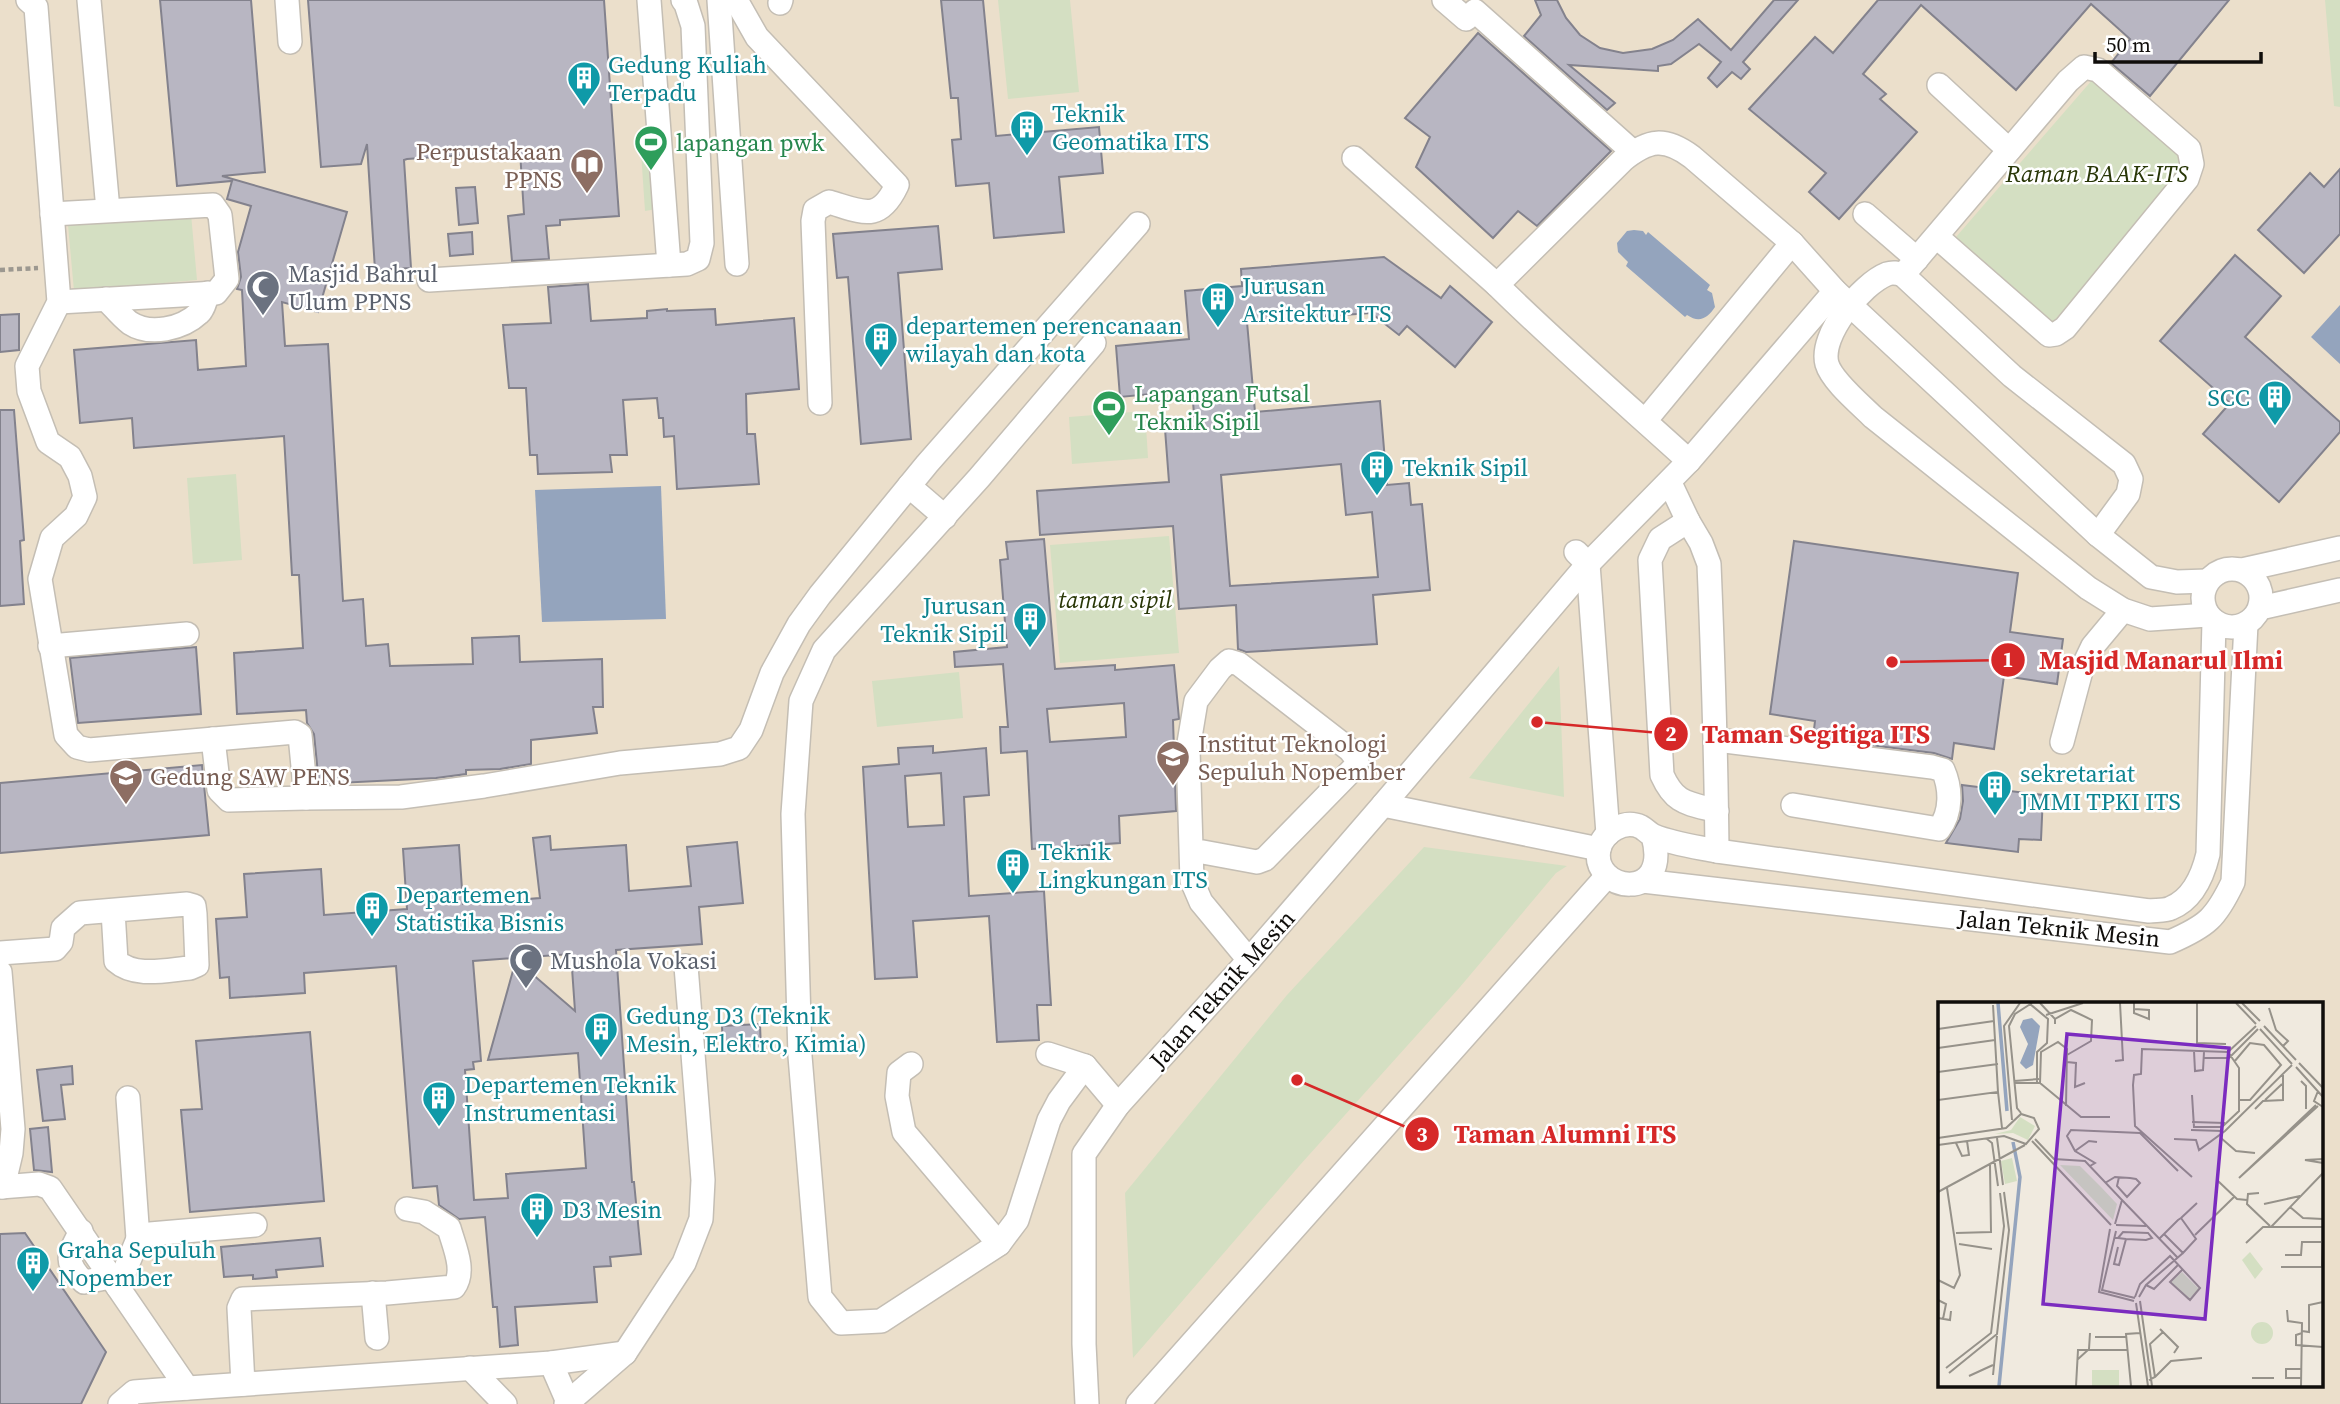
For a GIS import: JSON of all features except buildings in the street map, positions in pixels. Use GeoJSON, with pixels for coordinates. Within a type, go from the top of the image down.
{"type":"FeatureCollection","features":[{"type":"Feature","properties":{"kind":"street"},"geometry":{"type":"LineString","coordinates":[[89,0],[108,210]]}},
{"type":"Feature","properties":{"kind":"street"},"geometry":{"type":"LineString","coordinates":[[287,0],[290,42]]}},
{"type":"Feature","properties":{"kind":"street"},"geometry":{"type":"LineString","coordinates":[[649,0],[669,265]]}},
{"type":"Feature","properties":{"kind":"street"},"geometry":{"type":"LineString","coordinates":[[429,280],[687,264],[698,259],[702,243],[692,26],[683,0]]}},
{"type":"Feature","properties":{"kind":"street"},"geometry":{"type":"LineString","coordinates":[[1444,0],[1466,19],[1475,11],[1633,152]]}},
{"type":"Feature","properties":{"kind":"street"},"geometry":{"type":"LineString","coordinates":[[730,1],[757,37],[897,185],[889,202],[875,212],[829,202],[815,210],[813,221],[820,403]]}},
{"type":"Feature","properties":{"kind":"street"},"geometry":{"type":"LineString","coordinates":[[730,1],[737,264]]}},
{"type":"Feature","properties":{"kind":"street"},"geometry":{"type":"LineString","coordinates":[[38,2],[59,302],[27,366],[29,391],[48,442],[70,457],[80,476],[85,497],[76,516],[52,538],[40,579],[66,734],[77,747],[89,750],[295,732],[300,735],[306,798]]}},
{"type":"Feature","properties":{"kind":"street"},"geometry":{"type":"LineString","coordinates":[[1937,237],[2049,335],[2056,334],[2065,328],[2187,179],[2192,164],[2189,149],[2098,70],[2084,67],[2068,80],[1910,267],[1886,274],[1843,298],[1825,351],[1828,366],[1873,417],[1918,455],[2088,588],[2123,610],[2150,619],[2211,618],[2224,626],[2235,627],[2253,616],[2340,590]]}},
{"type":"Feature","properties":{"kind":"street"},"geometry":{"type":"LineString","coordinates":[[1939,85],[2009,150]]}},
{"type":"Feature","properties":{"kind":"street"},"geometry":{"type":"LineString","coordinates":[[1497,285],[1633,152],[1639,147],[1663,142],[1681,149],[1792,243],[1843,298],[2098,536],[2151,577],[2177,582],[2207,581],[2217,572],[2229,568],[2242,569],[2340,548]]}},
{"type":"Feature","properties":{"kind":"street"},"geometry":{"type":"LineString","coordinates":[[1354,158],[1689,461]]}},
{"type":"Feature","properties":{"kind":"street"},"geometry":{"type":"LineString","coordinates":[[52,214],[209,204],[215,206],[220,215],[227,279],[216,293],[59,302]]}},
{"type":"Feature","properties":{"kind":"street"},"geometry":{"type":"LineString","coordinates":[[1865,214],[1910,267],[2012,376],[2124,464],[2131,479],[2128,494],[2098,536]]}},
{"type":"Feature","properties":{"kind":"street"},"geometry":{"type":"LineString","coordinates":[[213,739],[219,790],[229,800],[388,799],[620,763],[720,754],[740,748],[751,730],[772,673],[799,624],[820,595],[909,486],[1138,224]]}},
{"type":"Feature","properties":{"kind":"street"},"geometry":{"type":"LineString","coordinates":[[1645,421],[1792,243]]}},
{"type":"Feature","properties":{"kind":"street"},"geometry":{"type":"LineString","coordinates":[[106,299],[131,323],[148,330],[173,327],[188,321],[201,311],[208,293]]}},
{"type":"Feature","properties":{"kind":"street","name":"Jalan Teknik Mesin"},"geometry":{"type":"LineString","coordinates":[[1087,1404],[1084,1154],[1118,1105],[1249,960],[1383,805],[1582,558],[1670,482],[1843,298]]}},
{"type":"Feature","properties":{"kind":"street"},"geometry":{"type":"LineString","coordinates":[[1085,1066],[1059,1101],[1049,1120],[1017,1220],[999,1244],[881,1321],[841,1323],[820,1297],[800,1056],[793,814],[801,701],[824,650],[945,517],[1094,344]]}},
{"type":"Feature","properties":{"kind":"street"},"geometry":{"type":"LineString","coordinates":[[1670,482],[1709,564],[1717,740],[1717,851]]}},
{"type":"Feature","properties":{"kind":"street"},"geometry":{"type":"LineString","coordinates":[[909,486],[945,517]]}},
{"type":"Feature","properties":{"kind":"street"},"geometry":{"type":"LineString","coordinates":[[1688,521],[1660,539],[1650,560],[1662,775],[1670,793],[1684,802],[1717,811]]}},
{"type":"Feature","properties":{"kind":"street"},"geometry":{"type":"LineString","coordinates":[[1582,558],[1603,841],[1600,864],[1607,876],[1618,883],[1631,885],[1653,874],[1657,851],[1653,836],[1640,827],[1629,824],[1617,827],[1603,841]]}},
{"type":"Feature","properties":{"kind":"street","name":"Jalan Teknik Mesin"},"geometry":{"type":"LineString","coordinates":[[1643,881],[2170,942],[2195,931],[2220,910],[2234,882],[2253,616],[2261,592],[2255,578],[2242,569]]}},
{"type":"Feature","properties":{"kind":"street","name":"Jalan Teknik Mesin"},"geometry":{"type":"LineString","coordinates":[[1653,836],[1717,851],[2149,911],[2171,909],[2188,895],[2202,877],[2208,855],[2211,618],[2203,604],[2207,581]]}},
{"type":"Feature","properties":{"kind":"street"},"geometry":{"type":"LineString","coordinates":[[2062,742],[2081,671],[2093,646],[2123,610]]}},
{"type":"Feature","properties":{"kind":"street"},"geometry":{"type":"LineString","coordinates":[[799,624],[824,650]]}},
{"type":"Feature","properties":{"kind":"street"},"geometry":{"type":"LineString","coordinates":[[50,646],[187,634]]}},
{"type":"Feature","properties":{"kind":"street"},"geometry":{"type":"LineString","coordinates":[[1192,850],[1257,862],[1265,859],[1286,841],[1356,766],[1357,759],[1350,750],[1239,664],[1229,661],[1196,701],[1188,749],[1192,881],[1200,902],[1249,960]]}},
{"type":"Feature","properties":{"kind":"street"},"geometry":{"type":"LineString","coordinates":[[1717,740],[1932,767],[1943,770],[1948,782],[1949,803],[1944,822],[1939,829],[1793,805]]}},
{"type":"Feature","properties":{"kind":"street"},"geometry":{"type":"LineString","coordinates":[[1383,805],[1603,841]]}},
{"type":"Feature","properties":{"kind":"street"},"geometry":{"type":"LineString","coordinates":[[1138,1404],[1607,876]]}},
{"type":"Feature","properties":{"kind":"street"},"geometry":{"type":"LineString","coordinates":[[0,953],[55,949],[61,942],[64,928],[80,913],[113,911]]}},
{"type":"Feature","properties":{"kind":"street"},"geometry":{"type":"LineString","coordinates":[[551,1363],[567,1403],[625,1353],[684,1263],[701,1219],[703,1180],[686,966]]}},
{"type":"Feature","properties":{"kind":"street"},"geometry":{"type":"LineString","coordinates":[[0,972],[13,1129],[11,1153],[1,1187],[39,1184],[50,1188],[81,1231],[69,1253],[74,1273],[84,1282],[115,1282]]}},
{"type":"Feature","properties":{"kind":"street"},"geometry":{"type":"LineString","coordinates":[[1048,1054],[1085,1066],[1118,1105]]}},
{"type":"Feature","properties":{"kind":"street"},"geometry":{"type":"LineString","coordinates":[[911,1064],[899,1073],[897,1096],[904,1132],[999,1244]]}},
{"type":"Feature","properties":{"kind":"street"},"geometry":{"type":"LineString","coordinates":[[115,1282],[138,1239],[128,1098]]}},
{"type":"Feature","properties":{"kind":"street"},"geometry":{"type":"LineString","coordinates":[[243,1384],[239,1308],[243,1298],[453,1287],[460,1270],[449,1228],[425,1212],[407,1209]]}},
{"type":"Feature","properties":{"kind":"street"},"geometry":{"type":"LineString","coordinates":[[138,1239],[150,1234],[255,1225]]}},
{"type":"Feature","properties":{"kind":"street"},"geometry":{"type":"LineString","coordinates":[[115,1282],[187,1388]]}},
{"type":"Feature","properties":{"kind":"street"},"geometry":{"type":"LineString","coordinates":[[373,1293],[377,1338]]}},
{"type":"Feature","properties":{"kind":"street"},"geometry":{"type":"LineString","coordinates":[[120,1404],[134,1392],[551,1363],[625,1353]]}},
{"type":"Feature","properties":{"kind":"street"},"geometry":{"type":"LineString","coordinates":[[470,1367],[505,1404]]}},
{"type":"Feature","properties":{"kind":"path"},"geometry":{"type":"LineString","coordinates":[[0,270],[56,267]]}},
{"type":"Feature","properties":{"kind":"shaded area","name":"Institut Teknologi Sepuluh Nopember"},"geometry":{"type":"Polygon","coordinates":[[[0,0],[2340,0],[2340,1404],[0,1404],[0,0]]]}},
{"type":"Feature","properties":{"kind":"green space"},"geometry":{"type":"Polygon","coordinates":[[[998,0],[1070,0],[1079,92],[1008,99],[998,0]]]}},
{"type":"Feature","properties":{"kind":"green space"},"geometry":{"type":"Polygon","coordinates":[[[2325,0],[2340,0],[2340,107],[2334,106],[2325,0]]]}},
{"type":"Feature","properties":{"kind":"green space","name":"Raman BAAK-ITS"},"geometry":{"type":"Polygon","coordinates":[[[2093,79],[2190,164],[2053,322],[1956,237],[2093,79]]]}},
{"type":"Feature","properties":{"kind":"green space","name":"lapangan pwk"},"geometry":{"type":"Polygon","coordinates":[[[657,135],[663,208],[645,211],[640,137],[657,135]]]}},
{"type":"Feature","properties":{"kind":"green space"},"geometry":{"type":"Polygon","coordinates":[[[191,214],[197,280],[74,291],[68,225],[191,214]]]}},
{"type":"Feature","properties":{"kind":"green space","name":"Lapangan Futsal Teknik Sipil"},"geometry":{"type":"Polygon","coordinates":[[[1145,411],[1148,458],[1072,464],[1069,417],[1145,411]]]}},
{"type":"Feature","properties":{"kind":"green space"},"geometry":{"type":"Polygon","coordinates":[[[236,474],[242,560],[193,564],[187,478],[236,474]]]}},
{"type":"Feature","properties":{"kind":"green space","name":"taman sipil"},"geometry":{"type":"Polygon","coordinates":[[[1169,536],[1179,653],[1060,663],[1050,545],[1169,536]]]}},
{"type":"Feature","properties":{"kind":"green space"},"geometry":{"type":"Polygon","coordinates":[[[1559,666],[1564,797],[1469,778],[1559,666]]]}},
{"type":"Feature","properties":{"kind":"green space"},"geometry":{"type":"Polygon","coordinates":[[[959,672],[963,718],[877,727],[872,681],[959,672]]]}},
{"type":"Feature","properties":{"kind":"green space"},"geometry":{"type":"Polygon","coordinates":[[[1424,847],[1567,866],[1556,873],[1460,987],[1300,1165],[1133,1358],[1125,1193],[1287,995],[1424,847]]]}},
{"type":"Feature","properties":{"kind":"water"},"geometry":{"type":"Polygon","coordinates":[[[1627,231],[1643,231],[1646,235],[1648,232],[1710,285],[1707,290],[1712,293],[1715,307],[1709,314],[1699,319],[1687,315],[1685,317],[1626,266],[1628,262],[1618,252],[1617,243],[1627,231]]]}},
{"type":"Feature","properties":{"kind":"water"},"geometry":{"type":"Polygon","coordinates":[[[2340,305],[2340,364],[2311,337],[2340,305]]]}},
{"type":"Feature","properties":{"kind":"water"},"geometry":{"type":"Polygon","coordinates":[[[661,486],[666,619],[542,622],[535,490],[661,486]]]}},
{"type":"Feature","properties":{"kind":"place","name":"Gedung Kuliah Terpadu"},"geometry":{"type":"Point","coordinates":[584,108]}},
{"type":"Feature","properties":{"kind":"place","name":"Teknik Geomatika ITS"},"geometry":{"type":"Point","coordinates":[1027,157]}},
{"type":"Feature","properties":{"kind":"place","name":"lapangan pwk"},"geometry":{"type":"Point","coordinates":[651,172]}},
{"type":"Feature","properties":{"kind":"place","name":"Perpustakaan PPNS"},"geometry":{"type":"Point","coordinates":[587,195]}},
{"type":"Feature","properties":{"kind":"place","name":"Masjid Bahrul Ulum PPNS"},"geometry":{"type":"Point","coordinates":[263,317]}},
{"type":"Feature","properties":{"kind":"place","name":"Jurusan Arsitektur ITS"},"geometry":{"type":"Point","coordinates":[1218,329]}},
{"type":"Feature","properties":{"kind":"place","name":"departemen perencanaan wilayah dan kota"},"geometry":{"type":"Point","coordinates":[881,369]}},
{"type":"Feature","properties":{"kind":"place","name":"SCC"},"geometry":{"type":"Point","coordinates":[2275,427]}},
{"type":"Feature","properties":{"kind":"place","name":"Lapangan Futsal Teknik Sipil"},"geometry":{"type":"Point","coordinates":[1109,437]}},
{"type":"Feature","properties":{"kind":"place","name":"Teknik Sipil"},"geometry":{"type":"Point","coordinates":[1377,497]}},
{"type":"Feature","properties":{"kind":"place","name":"Jurusan Teknik Sipil"},"geometry":{"type":"Point","coordinates":[1030,649]}},
{"type":"Feature","properties":{"kind":"place","name":"Masjid Manarul Ilmi"},"geometry":{"type":"Point","coordinates":[1892,662]}},
{"type":"Feature","properties":{"kind":"place","name":"Taman Segitiga ITS"},"geometry":{"type":"Point","coordinates":[1537,722]}},
{"type":"Feature","properties":{"kind":"place","name":"Institut Teknologi Sepuluh Nopember"},"geometry":{"type":"Point","coordinates":[1173,787]}},
{"type":"Feature","properties":{"kind":"place","name":"Gedung SAW PENS"},"geometry":{"type":"Point","coordinates":[126,806]}},
{"type":"Feature","properties":{"kind":"place","name":"sekretariat JMMI TPKI ITS"},"geometry":{"type":"Point","coordinates":[1995,817]}},
{"type":"Feature","properties":{"kind":"place","name":"Teknik Lingkungan ITS"},"geometry":{"type":"Point","coordinates":[1013,895]}},
{"type":"Feature","properties":{"kind":"place","name":"Departemen Statistika Bisnis"},"geometry":{"type":"Point","coordinates":[372,938]}},
{"type":"Feature","properties":{"kind":"place","name":"Mushola Vokasi"},"geometry":{"type":"Point","coordinates":[526,990]}},
{"type":"Feature","properties":{"kind":"place","name":"Gedung D3 (Teknik Mesin, Elektro, Kimia)"},"geometry":{"type":"Point","coordinates":[601,1059]}},
{"type":"Feature","properties":{"kind":"place","name":"Taman Alumni ITS"},"geometry":{"type":"Point","coordinates":[1297,1080]}},
{"type":"Feature","properties":{"kind":"place","name":"Departemen Teknik Instrumentasi"},"geometry":{"type":"Point","coordinates":[439,1128]}},
{"type":"Feature","properties":{"kind":"place","name":"D3 Mesin"},"geometry":{"type":"Point","coordinates":[537,1239]}},
{"type":"Feature","properties":{"kind":"place","name":"Graha Sepuluh Nopember"},"geometry":{"type":"Point","coordinates":[33,1293]}}]}
